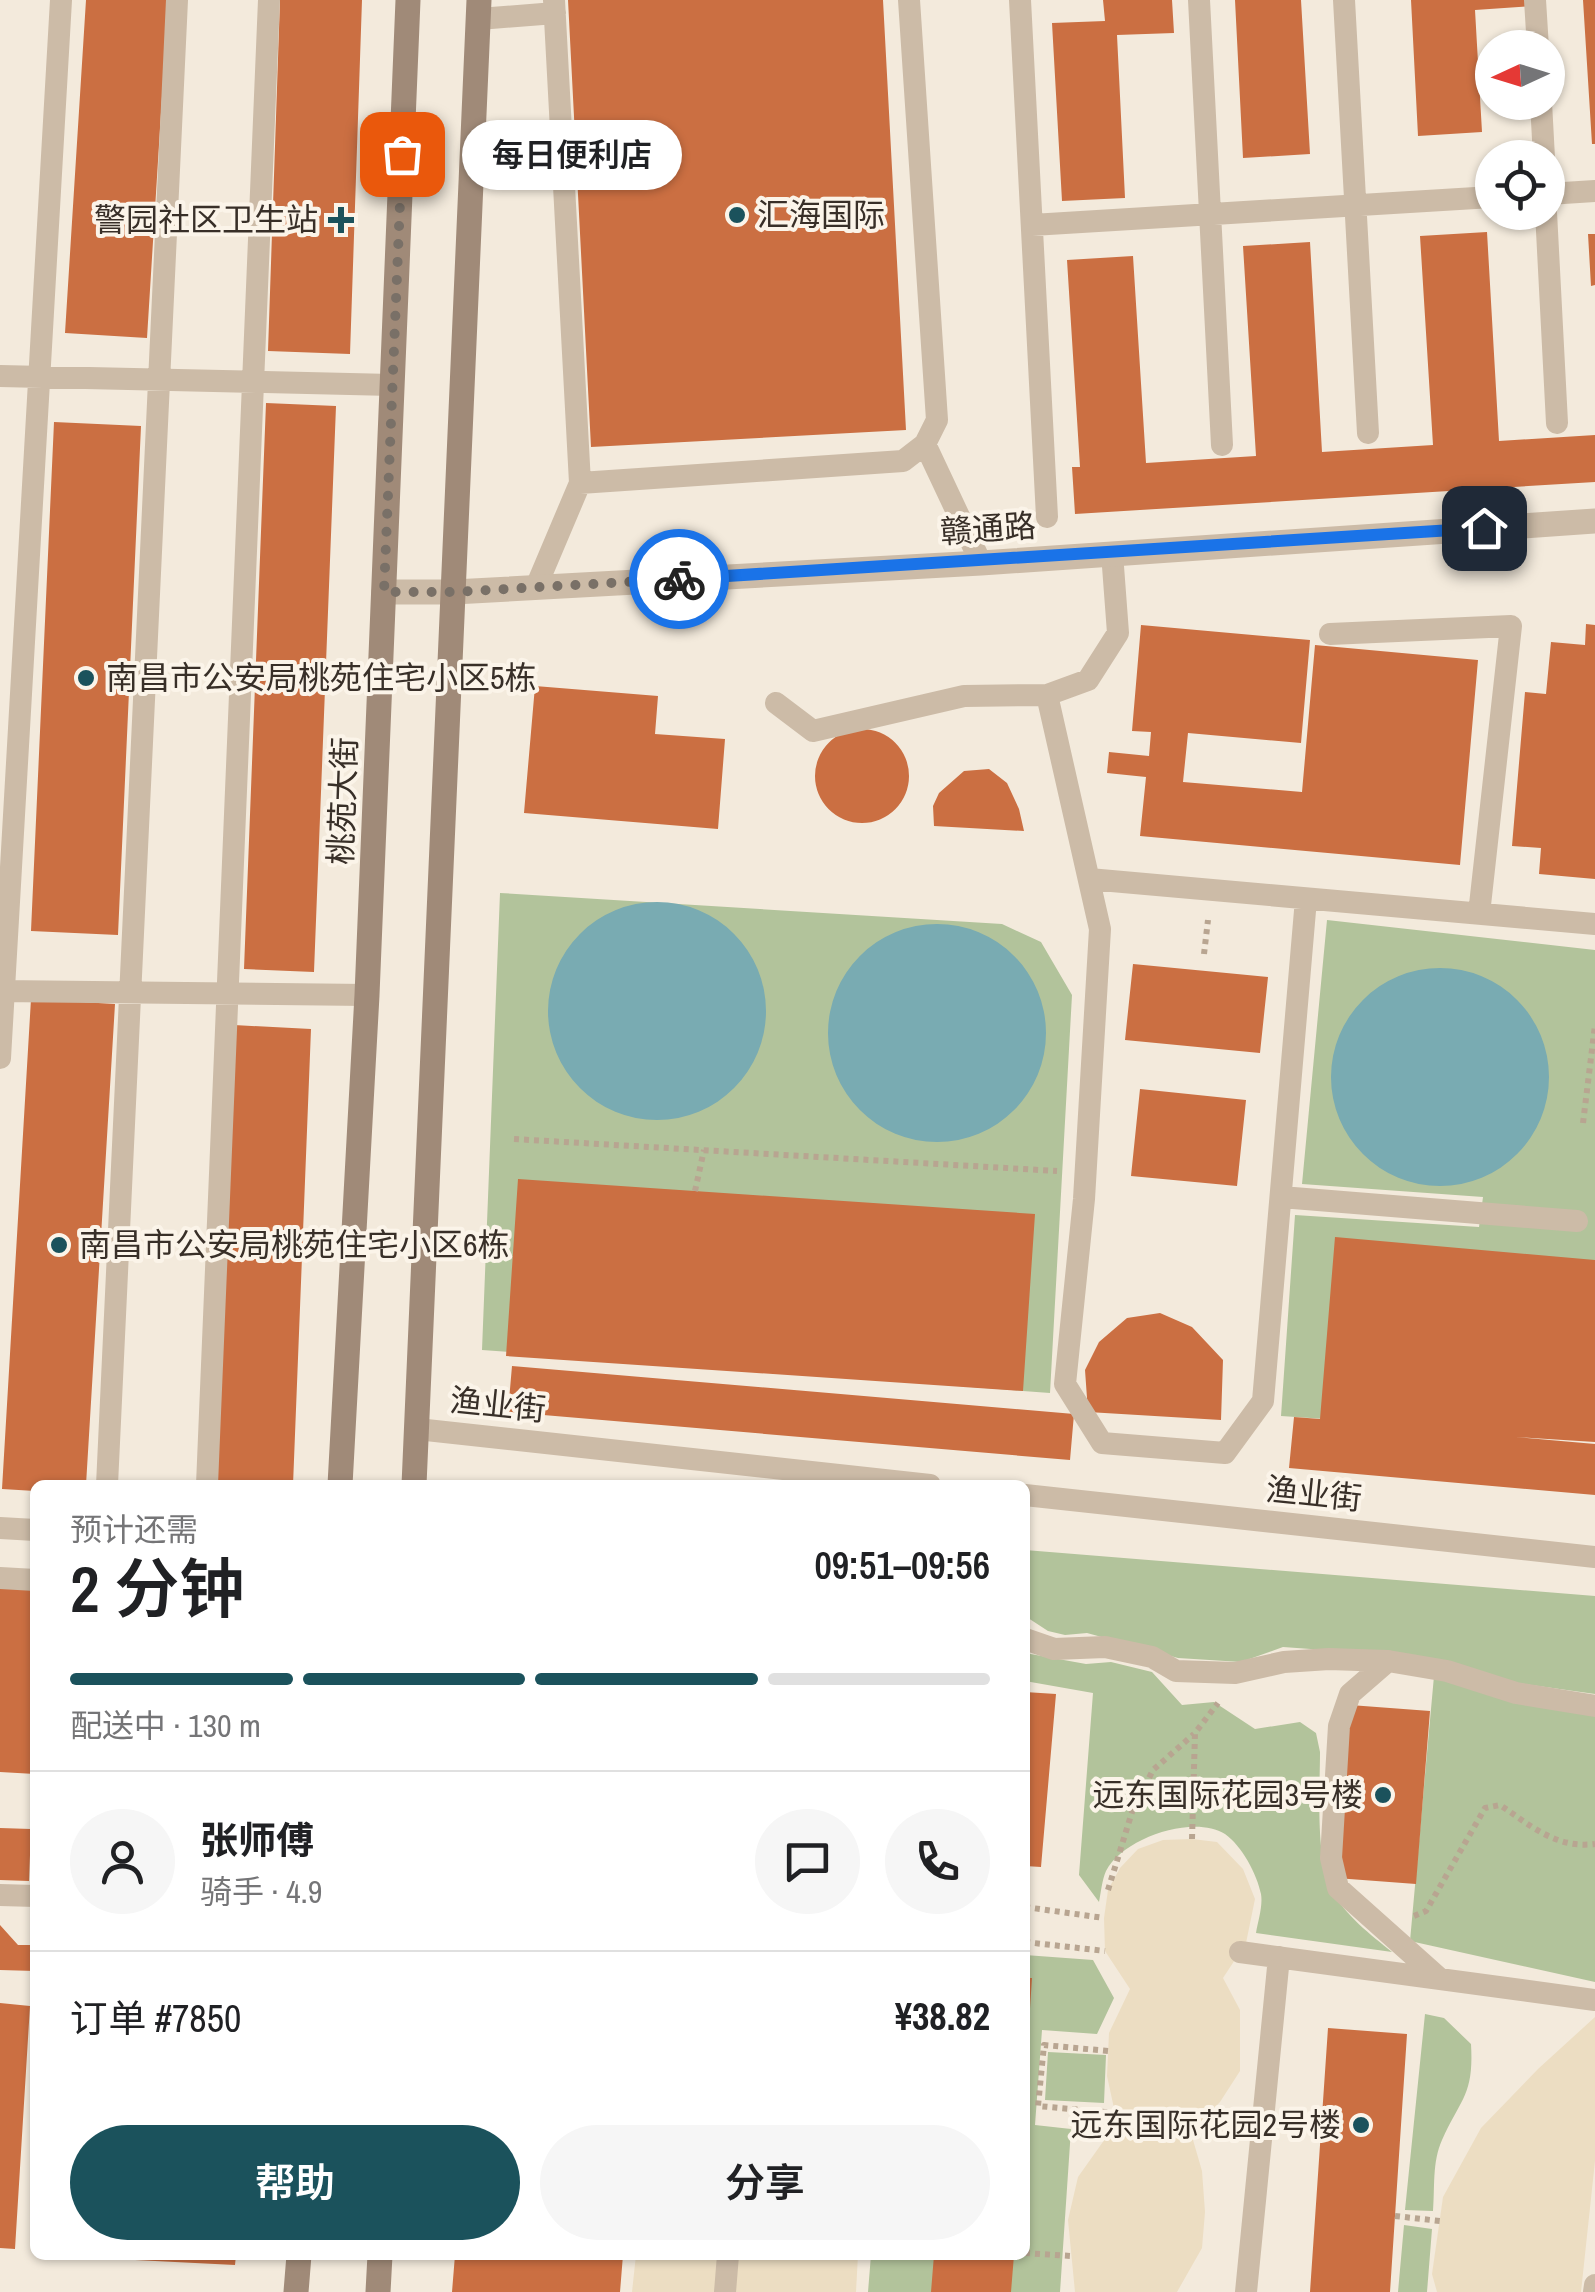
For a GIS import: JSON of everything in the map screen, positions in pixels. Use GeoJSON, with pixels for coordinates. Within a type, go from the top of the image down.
{"type":"FeatureCollection","features":[{"type":"Feature","properties":{"kind":"main road","name":"桃苑大街"},"geometry":{"type":"LineString","coordinates":[[340,1480],[367,995],[408,0]]}},
{"type":"Feature","properties":{"kind":"main road"},"geometry":{"type":"LineString","coordinates":[[414,1480],[479,10]]}},
{"type":"Feature","properties":{"kind":"main road"},"geometry":{"type":"LineString","coordinates":[[296,2292],[298,2260]]}},
{"type":"Feature","properties":{"kind":"main road"},"geometry":{"type":"LineString","coordinates":[[378,2292],[380,2260]]}},
{"type":"Feature","properties":{"kind":"street","name":"赣通路"},"geometry":{"type":"LineString","coordinates":[[384,592],[454,592],[981,562],[1595,521]]}},
{"type":"Feature","properties":{"kind":"lane"},"geometry":{"type":"LineString","coordinates":[[0,1058],[61,0]]}},
{"type":"Feature","properties":{"kind":"lane"},"geometry":{"type":"LineString","coordinates":[[107,1480],[178,0]]}},
{"type":"Feature","properties":{"kind":"lane"},"geometry":{"type":"LineString","coordinates":[[208,1480],[270,0]]}},
{"type":"Feature","properties":{"kind":"lane"},"geometry":{"type":"LineString","coordinates":[[580,483],[903,461],[925,444],[938,420],[909,0]]}},
{"type":"Feature","properties":{"kind":"lane"},"geometry":{"type":"LineString","coordinates":[[1020,0],[1047,517]]}},
{"type":"Feature","properties":{"kind":"lane"},"geometry":{"type":"LineString","coordinates":[[1199,0],[1222,444]]}},
{"type":"Feature","properties":{"kind":"lane"},"geometry":{"type":"LineString","coordinates":[[1344,0],[1368,432]]}},
{"type":"Feature","properties":{"kind":"lane"},"geometry":{"type":"LineString","coordinates":[[1535,0],[1537,30]]}},
{"type":"Feature","properties":{"kind":"lane"},"geometry":{"type":"LineString","coordinates":[[479,10],[555,6],[580,483],[536,587]]}},
{"type":"Feature","properties":{"kind":"lane"},"geometry":{"type":"LineString","coordinates":[[1565,193],[1595,191]]}},
{"type":"Feature","properties":{"kind":"lane"},"geometry":{"type":"LineString","coordinates":[[1032,225],[1475,198]]}},
{"type":"Feature","properties":{"kind":"lane"},"geometry":{"type":"LineString","coordinates":[[1547,230],[1557,423]]}},
{"type":"Feature","properties":{"kind":"lane"},"geometry":{"type":"LineString","coordinates":[[0,376],[392,386]]}},
{"type":"Feature","properties":{"kind":"lane"},"geometry":{"type":"LineString","coordinates":[[925,444],[981,562]]}},
{"type":"Feature","properties":{"kind":"lane"},"geometry":{"type":"LineString","coordinates":[[776,703],[813,731],[964,696],[1047,694],[1088,680],[1118,633],[1112,553]]}},
{"type":"Feature","properties":{"kind":"lane"},"geometry":{"type":"LineString","coordinates":[[1330,634],[1511,626],[1479,914]]}},
{"type":"Feature","properties":{"kind":"lane"},"geometry":{"type":"LineString","coordinates":[[1047,694],[1100,929],[1086,1172],[1065,1384],[1102,1443],[1226,1453],[1263,1401],[1306,898]]}},
{"type":"Feature","properties":{"kind":"lane"},"geometry":{"type":"LineString","coordinates":[[1088,879],[1595,924]]}},
{"type":"Feature","properties":{"kind":"lane"},"geometry":{"type":"LineString","coordinates":[[2,991],[367,995]]}},
{"type":"Feature","properties":{"kind":"lane"},"geometry":{"type":"LineString","coordinates":[[1281,1197],[1577,1221]]}},
{"type":"Feature","properties":{"kind":"lane","name":"渔业街"},"geometry":{"type":"LineString","coordinates":[[417,1429],[884,1480]]}},
{"type":"Feature","properties":{"kind":"lane","name":"渔业街"},"geometry":{"type":"LineString","coordinates":[[1030,1496],[1595,1557]]}},
{"type":"Feature","properties":{"kind":"lane"},"geometry":{"type":"LineString","coordinates":[[0,1528],[30,1530]]}},
{"type":"Feature","properties":{"kind":"lane"},"geometry":{"type":"LineString","coordinates":[[0,1578],[30,1580]]}},
{"type":"Feature","properties":{"kind":"lane"},"geometry":{"type":"LineString","coordinates":[[1030,1641],[1054,1649],[1105,1647],[1152,1657],[1176,1671],[1245,1671],[1299,1661],[1388,1661],[1448,1670],[1516,1693],[1595,1706]]}},
{"type":"Feature","properties":{"kind":"lane"},"geometry":{"type":"LineString","coordinates":[[1388,1661],[1350,1694],[1339,1726],[1330,1858],[1338,1888],[1440,1978]]}},
{"type":"Feature","properties":{"kind":"lane"},"geometry":{"type":"LineString","coordinates":[[0,1895],[30,1896]]}},
{"type":"Feature","properties":{"kind":"lane"},"geometry":{"type":"LineString","coordinates":[[1240,1952],[1595,2000]]}},
{"type":"Feature","properties":{"kind":"lane"},"geometry":{"type":"LineString","coordinates":[[1246,2292],[1279,1958]]}},
{"type":"Feature","properties":{"kind":"lane"},"geometry":{"type":"LineString","coordinates":[[724,2292],[727,2260]]}},
{"type":"Feature","properties":{"kind":"path"},"geometry":{"type":"LineString","coordinates":[[1584,1122],[1595,1025]]}},
{"type":"Feature","properties":{"kind":"path"},"geometry":{"type":"LineString","coordinates":[[514,1139],[1086,1172]]}},
{"type":"Feature","properties":{"kind":"path"},"geometry":{"type":"LineString","coordinates":[[695,1191],[704,1150]]}},
{"type":"Feature","properties":{"kind":"path"},"geometry":{"type":"LineString","coordinates":[[1108,1890],[1132,1812],[1153,1770],[1194,1733],[1245,1671]]}},
{"type":"Feature","properties":{"kind":"path"},"geometry":{"type":"LineString","coordinates":[[1192,1838],[1194,1733]]}},
{"type":"Feature","properties":{"kind":"path"},"geometry":{"type":"LineString","coordinates":[[1382,1927],[1426,1911],[1485,1808],[1500,1805],[1552,1839],[1595,1844]]}},
{"type":"Feature","properties":{"kind":"path"},"geometry":{"type":"LineString","coordinates":[[1030,1908],[1104,1918]]}},
{"type":"Feature","properties":{"kind":"path"},"geometry":{"type":"LineString","coordinates":[[1030,1943],[1105,1951]]}},
{"type":"Feature","properties":{"kind":"path"},"geometry":{"type":"LineString","coordinates":[[1108,2050],[1044,2044],[1038,2106],[1115,2114]]}},
{"type":"Feature","properties":{"kind":"path"},"geometry":{"type":"LineString","coordinates":[[1395,2216],[1440,2221]]}},
{"type":"Feature","properties":{"kind":"path"},"geometry":{"type":"LineString","coordinates":[[1030,2253],[1071,2256]]}},
{"type":"Feature","properties":{"kind":"green space"},"geometry":{"type":"Polygon","coordinates":[[[500,893],[1002,924],[1041,942],[1072,995],[1050,1393],[482,1350],[500,893]]]}},
{"type":"Feature","properties":{"kind":"green space"},"geometry":{"type":"Polygon","coordinates":[[[1327,920],[1595,950],[1595,1437],[1281,1416],[1295,1215],[1479,1227],[1483,1197],[1302,1184],[1327,920]]]}},
{"type":"Feature","properties":{"kind":"green space"},"geometry":{"type":"Polygon","coordinates":[[[1030,1550],[1595,1596],[1595,1694],[1517,1683],[1421,1657],[1283,1647],[1241,1662],[1178,1658],[1087,1633],[1065,1635],[1048,1631],[1030,1619],[1030,1550]]]}},
{"type":"Feature","properties":{"kind":"green space"},"geometry":{"type":"Polygon","coordinates":[[[1030,1654],[1086,1664],[1111,1662],[1152,1672],[1182,1705],[1214,1702],[1255,1729],[1300,1722],[1316,1733],[1320,1752],[1321,1842],[1327,1877],[1344,1908],[1392,1952],[1256,1933],[1261,1899],[1256,1878],[1237,1846],[1225,1834],[1211,1828],[1178,1828],[1127,1848],[1106,1871],[1099,1902],[1079,1875],[1093,1693],[1030,1682],[1030,1654]]]}},
{"type":"Feature","properties":{"kind":"green space"},"geometry":{"type":"Polygon","coordinates":[[[1434,1676],[1595,1714],[1595,1982],[1410,1941],[1434,1676]]]}},
{"type":"Feature","properties":{"kind":"green space"},"geometry":{"type":"Polygon","coordinates":[[[1030,1955],[1093,1960],[1114,1998],[1097,2034],[1042,2030],[1035,2125],[1071,2129],[1060,2292],[868,2292],[871,2260],[1030,2260],[1030,1955]]]}},
{"type":"Feature","properties":{"kind":"green space"},"geometry":{"type":"Polygon","coordinates":[[[1425,2014],[1444,2018],[1471,2044],[1468,2086],[1437,2157],[1433,2211],[1405,2210],[1425,2014]]]}},
{"type":"Feature","properties":{"kind":"green space"},"geometry":{"type":"Polygon","coordinates":[[[1048,2052],[1106,2055],[1104,2103],[1045,2100],[1048,2052]]]}},
{"type":"Feature","properties":{"kind":"green space"},"geometry":{"type":"Polygon","coordinates":[[[1404,2225],[1432,2229],[1427,2292],[1398,2292],[1404,2225]]]}},
{"type":"Feature","properties":{"kind":"shaded area"},"geometry":{"type":"Polygon","coordinates":[[[1163,1840],[1217,1842],[1243,1869],[1255,1899],[1246,1943],[1223,1978],[1240,2010],[1240,2071],[1220,2102],[1191,2133],[1202,2171],[1202,2248],[1177,2292],[1075,2292],[1068,2220],[1078,2177],[1117,2122],[1107,2076],[1109,2033],[1130,1989],[1105,1951],[1108,1890],[1120,1868],[1138,1849],[1163,1840]]]}},
{"type":"Feature","properties":{"kind":"shaded area"},"geometry":{"type":"Polygon","coordinates":[[[1595,2017],[1595,2161],[1581,2292],[1437,2292],[1432,2274],[1443,2197],[1481,2128],[1595,2017]]]}},
{"type":"Feature","properties":{"kind":"shaded area"},"geometry":{"type":"Polygon","coordinates":[[[635,2260],[858,2260],[856,2292],[632,2292],[635,2260]]]}},
{"type":"Feature","properties":{"kind":"water"},"geometry":{"type":"Polygon","coordinates":[[[657,902],[699,910],[734,934],[758,969],[766,1011],[758,1053],[734,1088],[699,1112],[657,1120],[615,1112],[580,1088],[556,1053],[548,1011],[556,969],[580,934],[615,910],[657,902]]]}},
{"type":"Feature","properties":{"kind":"water"},"geometry":{"type":"Polygon","coordinates":[[[937,924],[979,933],[1014,956],[1037,991],[1046,1033],[1037,1075],[1014,1110],[979,1133],[937,1142],[895,1133],[860,1110],[837,1075],[828,1033],[837,991],[860,956],[895,933],[937,924]]]}},
{"type":"Feature","properties":{"kind":"water"},"geometry":{"type":"Polygon","coordinates":[[[1440,968],[1482,977],[1517,1000],[1540,1035],[1549,1077],[1540,1119],[1517,1154],[1482,1177],[1440,1186],[1398,1177],[1363,1154],[1340,1119],[1331,1077],[1340,1035],[1363,1000],[1398,977],[1440,968]]]}},
{"type":"Feature","properties":{"kind":"building"},"geometry":{"type":"Polygon","coordinates":[[[86,0],[168,0],[147,338],[65,333],[86,0]]]}},
{"type":"Feature","properties":{"kind":"building"},"geometry":{"type":"Polygon","coordinates":[[[280,0],[362,0],[350,354],[268,351],[280,0]]]}},
{"type":"Feature","properties":{"kind":"building","name":"汇海国际"},"geometry":{"type":"Polygon","coordinates":[[[568,0],[883,0],[906,430],[591,447],[568,0]]]}},
{"type":"Feature","properties":{"kind":"building"},"geometry":{"type":"Polygon","coordinates":[[[1103,0],[1172,0],[1174,33],[1117,35],[1125,198],[1062,201],[1052,23],[1105,21],[1103,0]]]}},
{"type":"Feature","properties":{"kind":"building"},"geometry":{"type":"Polygon","coordinates":[[[1235,0],[1301,0],[1310,154],[1243,158],[1235,0]]]}},
{"type":"Feature","properties":{"kind":"building"},"geometry":{"type":"Polygon","coordinates":[[[1411,0],[1531,0],[1532,6],[1475,10],[1475,120],[1481,120],[1482,132],[1418,136],[1411,0]]]}},
{"type":"Feature","properties":{"kind":"building"},"geometry":{"type":"Polygon","coordinates":[[[1583,0],[1595,0],[1595,144],[1592,144],[1583,0]]]}},
{"type":"Feature","properties":{"kind":"building"},"geometry":{"type":"Polygon","coordinates":[[[1487,232],[1499,441],[1595,435],[1595,482],[1075,514],[1072,467],[1080,467],[1067,260],[1133,256],[1146,463],[1256,456],[1243,246],[1310,242],[1322,452],[1433,445],[1420,236],[1487,232]]]}},
{"type":"Feature","properties":{"kind":"building"},"geometry":{"type":"Polygon","coordinates":[[[1588,234],[1595,234],[1595,285],[1591,286],[1588,234]]]}},
{"type":"Feature","properties":{"kind":"building"},"geometry":{"type":"Polygon","coordinates":[[[266,403],[336,406],[314,972],[244,969],[266,403]]]}},
{"type":"Feature","properties":{"kind":"building","name":"南昌市公安局桃苑住宅小区5栋"},"geometry":{"type":"Polygon","coordinates":[[[54,422],[141,426],[118,935],[31,931],[54,422]]]}},
{"type":"Feature","properties":{"kind":"building"},"geometry":{"type":"Polygon","coordinates":[[[1586,624],[1595,625],[1595,879],[1539,874],[1541,848],[1512,846],[1525,692],[1546,694],[1551,642],[1585,645],[1586,624]]]}},
{"type":"Feature","properties":{"kind":"building"},"geometry":{"type":"Polygon","coordinates":[[[1141,625],[1310,640],[1301,743],[1188,733],[1183,782],[1302,792],[1315,645],[1478,660],[1460,865],[1140,836],[1146,777],[1107,773],[1109,752],[1149,756],[1151,732],[1132,731],[1141,625]]]}},
{"type":"Feature","properties":{"kind":"building"},"geometry":{"type":"Polygon","coordinates":[[[535,686],[658,696],[655,734],[725,739],[718,829],[524,813],[535,686]]]}},
{"type":"Feature","properties":{"kind":"building"},"geometry":{"type":"Polygon","coordinates":[[[853,729],[871,729],[896,742],[906,758],[906,794],[896,810],[871,823],[853,823],[828,810],[815,785],[815,767],[828,742],[853,729]]]}},
{"type":"Feature","properties":{"kind":"building"},"geometry":{"type":"Polygon","coordinates":[[[989,769],[1007,783],[1024,831],[934,826],[933,806],[939,793],[964,771],[989,769]]]}},
{"type":"Feature","properties":{"kind":"building"},"geometry":{"type":"Polygon","coordinates":[[[1133,964],[1268,977],[1260,1053],[1125,1040],[1133,964]]]}},
{"type":"Feature","properties":{"kind":"building","name":"南昌市公安局桃苑住宅小区6栋"},"geometry":{"type":"Polygon","coordinates":[[[31,999],[115,1004],[86,1480],[30,1480],[30,1491],[2,1489],[31,999]]]}},
{"type":"Feature","properties":{"kind":"building"},"geometry":{"type":"Polygon","coordinates":[[[234,1025],[311,1029],[293,1480],[216,1480],[234,1025]]]}},
{"type":"Feature","properties":{"kind":"building"},"geometry":{"type":"Polygon","coordinates":[[[1140,1089],[1246,1100],[1237,1186],[1131,1176],[1140,1089]]]}},
{"type":"Feature","properties":{"kind":"building"},"geometry":{"type":"Polygon","coordinates":[[[518,1179],[1035,1214],[1023,1391],[506,1356],[518,1179]]]}},
{"type":"Feature","properties":{"kind":"building"},"geometry":{"type":"Polygon","coordinates":[[[1335,1237],[1595,1260],[1595,1442],[1515,1437],[1595,1444],[1595,1495],[1289,1468],[1294,1417],[1320,1419],[1335,1237]]]}},
{"type":"Feature","properties":{"kind":"building"},"geometry":{"type":"Polygon","coordinates":[[[1160,1313],[1192,1327],[1223,1360],[1221,1420],[1088,1412],[1085,1370],[1099,1342],[1127,1318],[1160,1313]]]}},
{"type":"Feature","properties":{"kind":"building"},"geometry":{"type":"Polygon","coordinates":[[[512,1366],[1074,1414],[1070,1460],[508,1412],[512,1366]]]}},
{"type":"Feature","properties":{"kind":"building"},"geometry":{"type":"Polygon","coordinates":[[[0,1588],[30,1590],[30,1774],[0,1772],[0,1588]]]}},
{"type":"Feature","properties":{"kind":"building"},"geometry":{"type":"Polygon","coordinates":[[[1030,1692],[1056,1694],[1041,1867],[1030,1866],[1030,1692]]]}},
{"type":"Feature","properties":{"kind":"building","name":"远东国际花园3号楼"},"geometry":{"type":"Polygon","coordinates":[[[1350,1705],[1430,1711],[1416,1884],[1336,1878],[1350,1705]]]}},
{"type":"Feature","properties":{"kind":"building"},"geometry":{"type":"Polygon","coordinates":[[[0,1828],[30,1829],[29,1881],[0,1880],[0,1828]]]}},
{"type":"Feature","properties":{"kind":"building"},"geometry":{"type":"Polygon","coordinates":[[[0,1925],[18,1945],[30,1945],[30,1971],[0,1970],[0,1925]]]}},
{"type":"Feature","properties":{"kind":"building"},"geometry":{"type":"Polygon","coordinates":[[[0,2003],[30,2006],[15,2249],[0,2248],[0,2003]]]}},
{"type":"Feature","properties":{"kind":"building","name":"远东国际花园2号楼"},"geometry":{"type":"Polygon","coordinates":[[[1328,2028],[1407,2034],[1390,2292],[1310,2292],[1328,2028]]]}},
{"type":"Feature","properties":{"kind":"building"},"geometry":{"type":"Polygon","coordinates":[[[135,2260],[236,2260],[235,2265],[135,2260]]]}},
{"type":"Feature","properties":{"kind":"building"},"geometry":{"type":"Polygon","coordinates":[[[455,2260],[623,2260],[620,2292],[452,2292],[455,2260]]]}},
{"type":"Feature","properties":{"kind":"building"},"geometry":{"type":"Polygon","coordinates":[[[934,2260],[1014,2260],[1011,2292],[931,2292],[934,2260]]]}},
{"type":"Feature","properties":{"kind":"way so far"},"geometry":{"type":"LineString","coordinates":[[402,154],[384,592],[454,592],[679,579]]}},
{"type":"Feature","properties":{"kind":"place","name":"每日便利店"},"geometry":{"type":"Point","coordinates":[402,154]}},
{"type":"Feature","properties":{"kind":"place","name":"汇海国际"},"geometry":{"type":"Point","coordinates":[737,215]}},
{"type":"Feature","properties":{"kind":"place","name":"警园社区卫生站"},"geometry":{"type":"Point","coordinates":[341,220]}},
{"type":"Feature","properties":{"kind":"place","name":"南昌市公安局桃苑住宅小区5栋"},"geometry":{"type":"Point","coordinates":[86,678]}},
{"type":"Feature","properties":{"kind":"place","name":"南昌市公安局桃苑住宅小区6栋"},"geometry":{"type":"Point","coordinates":[59,1245]}},
{"type":"Feature","properties":{"kind":"place","name":"远东国际花园3号楼"},"geometry":{"type":"Point","coordinates":[1383,1795]}},
{"type":"Feature","properties":{"kind":"place","name":"远东国际花园2号楼"},"geometry":{"type":"Point","coordinates":[1361,2125]}},
{"type":"Feature","properties":{"kind":"route"},"geometry":{"type":"LineString","coordinates":[[679,579],[1484,528]]}}]}
